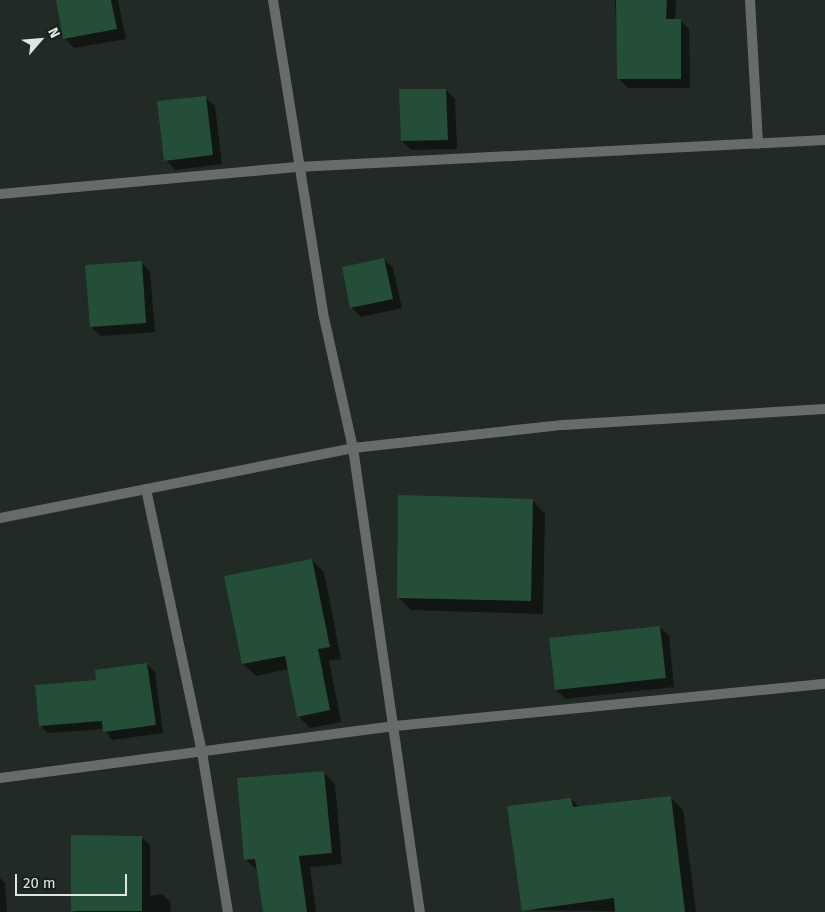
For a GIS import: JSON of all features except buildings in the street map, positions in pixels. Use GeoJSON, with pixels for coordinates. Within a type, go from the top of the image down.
{"type":"FeatureCollection","features":[{"type":"Feature","properties":{"kind":"street"},"geometry":{"type":"LineString","coordinates":[[273,0],[297,167],[323,313],[353,448],[395,726],[420,912]]}},
{"type":"Feature","properties":{"kind":"street"},"geometry":{"type":"LineString","coordinates":[[750,0],[758,144]]}},
{"type":"Feature","properties":{"kind":"street"},"geometry":{"type":"LineString","coordinates":[[0,194],[297,167],[825,140]]}},
{"type":"Feature","properties":{"kind":"street"},"geometry":{"type":"LineString","coordinates":[[0,518],[353,448],[563,425],[825,409]]}},
{"type":"Feature","properties":{"kind":"street"},"geometry":{"type":"LineString","coordinates":[[146,489],[202,752],[228,912]]}},
{"type":"Feature","properties":{"kind":"street"},"geometry":{"type":"LineString","coordinates":[[0,778],[395,726],[825,684]]}}]}
